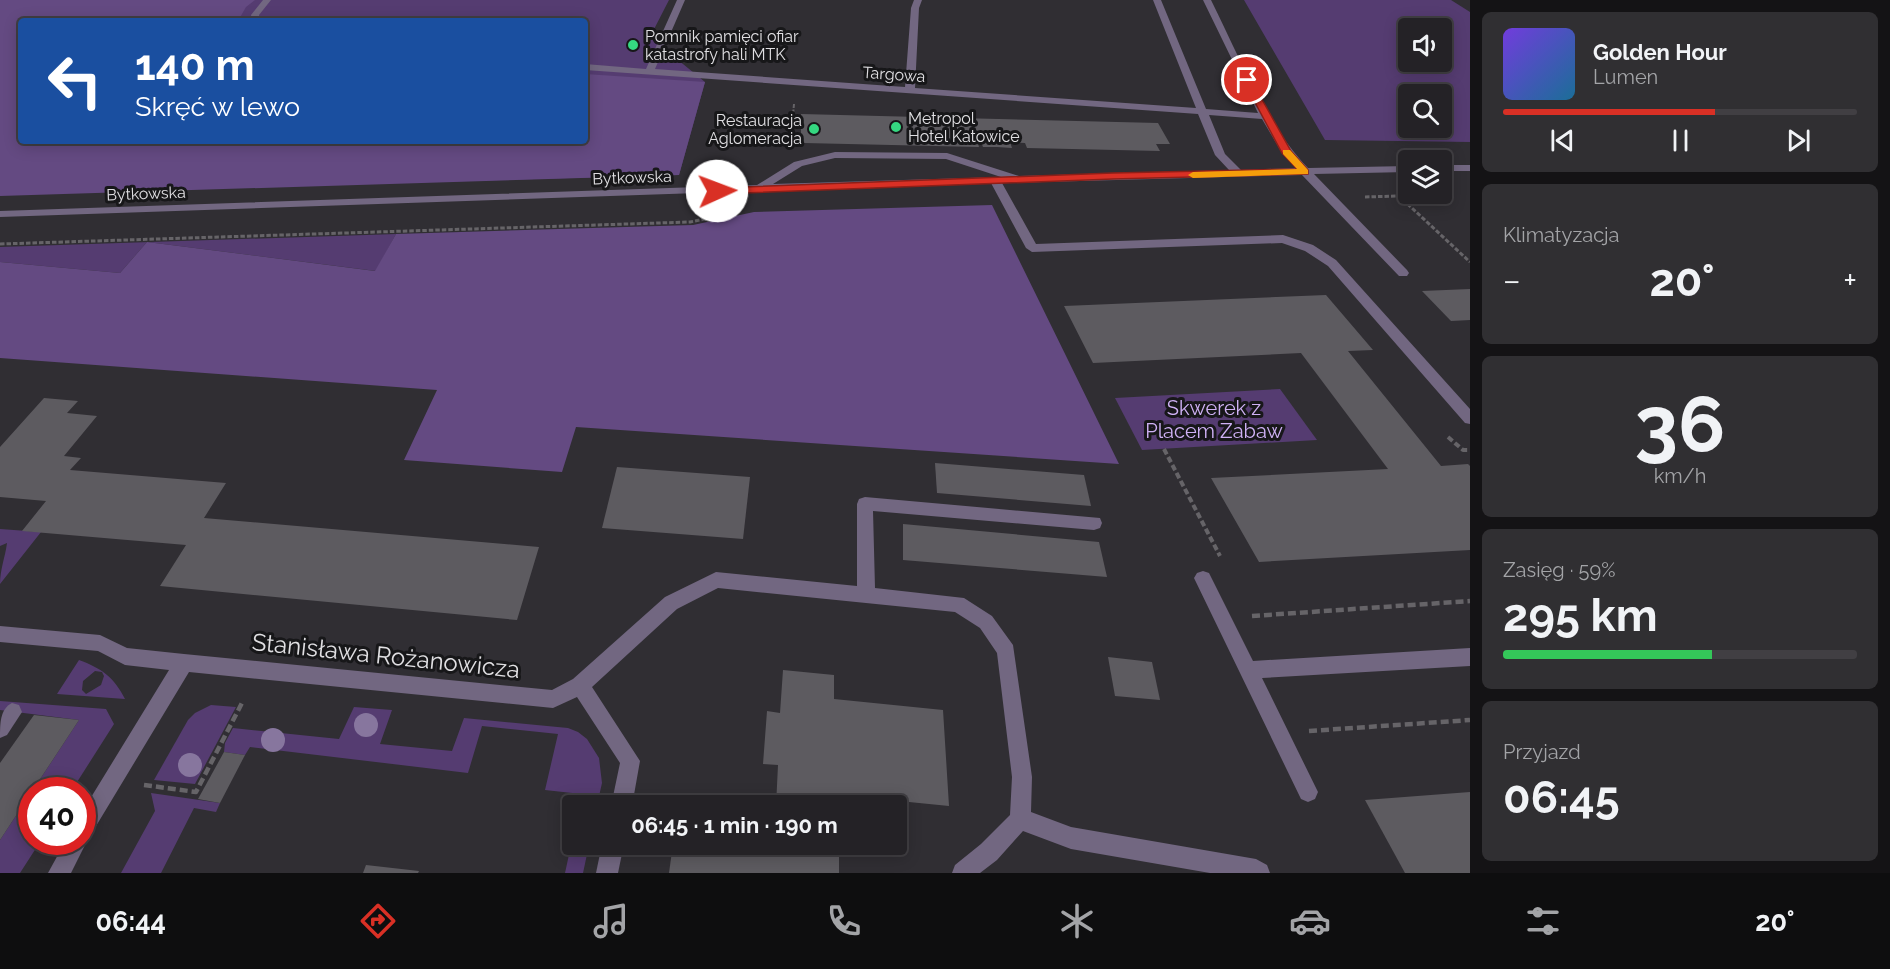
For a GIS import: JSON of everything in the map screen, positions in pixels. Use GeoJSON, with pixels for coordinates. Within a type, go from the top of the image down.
{"type":"FeatureCollection","features":[{"type":"Feature","properties":{"kind":"street"},"geometry":{"type":"LineString","coordinates":[[256,18],[255,15],[267,0]]}},
{"type":"Feature","properties":{"kind":"street"},"geometry":{"type":"LineString","coordinates":[[649,72],[681,0]]}},
{"type":"Feature","properties":{"kind":"street"},"geometry":{"type":"LineString","coordinates":[[910,90],[915,8],[918,0]]}},
{"type":"Feature","properties":{"kind":"street"},"geometry":{"type":"LineString","coordinates":[[1157,0],[1220,155],[1239,174]]}},
{"type":"Feature","properties":{"kind":"street"},"geometry":{"type":"LineString","coordinates":[[1207,0],[1265,116],[1287,153],[1403,273]]}},
{"type":"Feature","properties":{"kind":"street","name":"Targowa"},"geometry":{"type":"LineString","coordinates":[[588,68],[1265,116]]}},
{"type":"Feature","properties":{"kind":"street"},"geometry":{"type":"LineString","coordinates":[[758,190],[798,164],[835,155],[946,156],[1019,179]]}},
{"type":"Feature","properties":{"kind":"street"},"geometry":{"type":"LineString","coordinates":[[1452,168],[1470,168]]}},
{"type":"Feature","properties":{"kind":"street","name":"Bytkowska"},"geometry":{"type":"LineString","coordinates":[[0,214],[758,190],[1019,179],[1398,169]]}},
{"type":"Feature","properties":{"kind":"street"},"geometry":{"type":"LineString","coordinates":[[995,181],[1032,248],[1283,239],[1309,248],[1332,263],[1470,419]]}},
{"type":"Feature","properties":{"kind":"street"},"geometry":{"type":"LineString","coordinates":[[866,595],[865,504],[1094,523]]}},
{"type":"Feature","properties":{"kind":"street"},"geometry":{"type":"LineString","coordinates":[[1203,578],[1308,792]]}},
{"type":"Feature","properties":{"kind":"street","name":"Stanisława Rożanowicza"},"geometry":{"type":"LineString","coordinates":[[0,634],[100,643],[126,656],[184,663],[553,699],[580,685],[671,603],[716,580],[958,604],[986,621],[1006,651],[1022,777],[1020,819]]}},
{"type":"Feature","properties":{"kind":"street"},"geometry":{"type":"LineString","coordinates":[[1247,670],[1470,657]]}},
{"type":"Feature","properties":{"kind":"street"},"geometry":{"type":"LineString","coordinates":[[96,810],[184,663]]}},
{"type":"Feature","properties":{"kind":"street"},"geometry":{"type":"LineString","coordinates":[[580,685],[630,761],[623,795]]}},
{"type":"Feature","properties":{"kind":"street"},"geometry":{"type":"LineString","coordinates":[[0,728],[12,712]]}},
{"type":"Feature","properties":{"kind":"street"},"geometry":{"type":"LineString","coordinates":[[963,873],[989,852],[1020,819],[1071,838],[1256,870],[1259,873]]}},
{"type":"Feature","properties":{"kind":"street"},"geometry":{"type":"LineString","coordinates":[[58,873],[69,855]]}},
{"type":"Feature","properties":{"kind":"street"},"geometry":{"type":"LineString","coordinates":[[607,873],[611,855]]}},
{"type":"Feature","properties":{"kind":"path"},"geometry":{"type":"LineString","coordinates":[[1332,198],[1400,196],[1470,262]]}},
{"type":"Feature","properties":{"kind":"path"},"geometry":{"type":"LineString","coordinates":[[0,244],[683,222],[736,213]]}},
{"type":"Feature","properties":{"kind":"path"},"geometry":{"type":"LineString","coordinates":[[1164,449],[1223,562]]}},
{"type":"Feature","properties":{"kind":"path"},"geometry":{"type":"LineString","coordinates":[[1252,616],[1470,601]]}},
{"type":"Feature","properties":{"kind":"path"},"geometry":{"type":"LineString","coordinates":[[144,785],[196,792],[243,701]]}},
{"type":"Feature","properties":{"kind":"path"},"geometry":{"type":"LineString","coordinates":[[1311,731],[1470,720]]}},
{"type":"Feature","properties":{"kind":"green space"},"geometry":{"type":"Polygon","coordinates":[[[0,0],[669,0],[650,37],[705,82],[679,175],[0,194],[0,0]]]}},
{"type":"Feature","properties":{"kind":"green space"},"geometry":{"type":"Polygon","coordinates":[[[1244,0],[1451,0],[1470,12],[1470,142],[1325,140],[1244,0]]]}},
{"type":"Feature","properties":{"kind":"green space"},"geometry":{"type":"Polygon","coordinates":[[[396,234],[376,271],[148,242],[396,234]]]}},
{"type":"Feature","properties":{"kind":"green space"},"geometry":{"type":"Polygon","coordinates":[[[147,242],[120,273],[0,262],[0,247],[147,242]]]}},
{"type":"Feature","properties":{"kind":"green space","name":"Skwerek z Placem Zabaw"},"geometry":{"type":"Polygon","coordinates":[[[1280,389],[1317,440],[1142,450],[1115,398],[1280,389]]]}},
{"type":"Feature","properties":{"kind":"green space"},"geometry":{"type":"Polygon","coordinates":[[[0,529],[41,532],[0,584],[7,543],[0,546],[0,529]]]}},
{"type":"Feature","properties":{"kind":"green space"},"geometry":{"type":"Polygon","coordinates":[[[79,660],[106,674],[125,699],[57,694],[79,660]],[[95,671],[83,681],[82,690],[86,694],[101,685],[104,676],[102,672],[95,671]]]}},
{"type":"Feature","properties":{"kind":"green space"},"geometry":{"type":"Polygon","coordinates":[[[0,701],[106,709],[114,724],[80,777],[42,777],[79,720],[0,710],[0,701]]]}},
{"type":"Feature","properties":{"kind":"green space"},"geometry":{"type":"Polygon","coordinates":[[[211,705],[236,707],[195,784],[154,780],[188,720],[195,713],[211,705]]]}},
{"type":"Feature","properties":{"kind":"green space"},"geometry":{"type":"Polygon","coordinates":[[[354,707],[392,710],[380,744],[452,751],[464,718],[568,728],[587,739],[599,758],[602,783],[599,795],[545,790],[558,734],[482,726],[468,773],[250,747],[245,755],[224,752],[225,743],[233,728],[339,739],[354,707]]]}},
{"type":"Feature","properties":{"kind":"green space"},"geometry":{"type":"Polygon","coordinates":[[[151,793],[220,803],[216,812],[194,808],[161,873],[121,873],[155,811],[151,793]]]}},
{"type":"Feature","properties":{"kind":"green space"},"geometry":{"type":"Polygon","coordinates":[[[18,813],[18,855],[32,855],[20,873],[0,873],[0,840],[18,813]]]}},
{"type":"Feature","properties":{"kind":"green space"},"geometry":{"type":"Polygon","coordinates":[[[569,855],[587,855],[583,873],[565,873],[569,855]]]}},
{"type":"Feature","properties":{"kind":"shaded area"},"geometry":{"type":"Polygon","coordinates":[[[0,0],[255,0],[246,7],[240,18],[18,18],[18,144],[588,144],[588,74],[705,82],[679,175],[0,196],[0,0]]]}},
{"type":"Feature","properties":{"kind":"shaded area"},"geometry":{"type":"Polygon","coordinates":[[[992,205],[1119,464],[576,427],[562,472],[404,460],[437,390],[0,358],[0,262],[120,273],[147,242],[375,271],[396,234],[693,225],[754,212],[992,205]]]}},
{"type":"Feature","properties":{"kind":"building"},"geometry":{"type":"Polygon","coordinates":[[[801,114],[1158,123],[1170,144],[1156,144],[1160,151],[1027,148],[1025,143],[1010,142],[1012,148],[983,147],[979,137],[976,136],[979,147],[804,143],[801,146],[801,114]]]}},
{"type":"Feature","properties":{"kind":"building"},"geometry":{"type":"Polygon","coordinates":[[[1470,289],[1470,320],[1451,321],[1422,291],[1470,289]]]}},
{"type":"Feature","properties":{"kind":"building"},"geometry":{"type":"Polygon","coordinates":[[[1326,295],[1373,350],[1348,351],[1441,466],[1468,464],[1470,466],[1470,550],[1259,562],[1211,478],[1388,469],[1301,353],[1093,363],[1064,306],[1326,295]]]}},
{"type":"Feature","properties":{"kind":"building"},"geometry":{"type":"Polygon","coordinates":[[[44,398],[78,401],[67,413],[97,416],[64,456],[81,458],[70,470],[226,483],[204,518],[539,547],[517,620],[160,586],[186,545],[22,531],[46,501],[0,497],[0,447],[44,398]]]}},
{"type":"Feature","properties":{"kind":"building"},"geometry":{"type":"Polygon","coordinates":[[[935,463],[1084,475],[1091,506],[937,493],[935,463]]]}},
{"type":"Feature","properties":{"kind":"building"},"geometry":{"type":"Polygon","coordinates":[[[617,467],[750,477],[743,539],[602,528],[617,467]]]}},
{"type":"Feature","properties":{"kind":"building"},"geometry":{"type":"Polygon","coordinates":[[[903,524],[1099,542],[1107,577],[903,560],[903,524]]]}},
{"type":"Feature","properties":{"kind":"building"},"geometry":{"type":"Polygon","coordinates":[[[1108,657],[1152,662],[1160,700],[1115,696],[1108,657]]]}},
{"type":"Feature","properties":{"kind":"building"},"geometry":{"type":"Polygon","coordinates":[[[783,670],[834,675],[834,699],[943,710],[949,806],[907,802],[907,795],[777,795],[778,765],[763,764],[767,711],[780,713],[783,670]]]}},
{"type":"Feature","properties":{"kind":"building"},"geometry":{"type":"Polygon","coordinates":[[[34,715],[79,720],[41,777],[18,777],[18,813],[0,840],[0,763],[34,715]]]}},
{"type":"Feature","properties":{"kind":"building"},"geometry":{"type":"Polygon","coordinates":[[[224,752],[245,755],[220,803],[198,799],[224,752]]]}},
{"type":"Feature","properties":{"kind":"building"},"geometry":{"type":"Polygon","coordinates":[[[1470,792],[1470,873],[1405,873],[1365,800],[1470,792]]]}},
{"type":"Feature","properties":{"kind":"building"},"geometry":{"type":"Polygon","coordinates":[[[671,855],[839,855],[839,873],[669,873],[671,855]]]}},
{"type":"Feature","properties":{"kind":"building"},"geometry":{"type":"Polygon","coordinates":[[[366,865],[419,871],[418,873],[363,873],[366,865]]]}},
{"type":"Feature","properties":{"kind":"slow traffic"},"geometry":{"type":"LineString","coordinates":[[1193,175],[1305,172],[1286,152]]}},
{"type":"Feature","properties":{"kind":"place","name":"Pomnik pamięci ofiar katastrofy hali MTK"},"geometry":{"type":"Point","coordinates":[633,45]}},
{"type":"Feature","properties":{"kind":"place","name":"Metropol Hotel Katowice"},"geometry":{"type":"Point","coordinates":[896,127]}},
{"type":"Feature","properties":{"kind":"place","name":"Restauracja Aglomeracja"},"geometry":{"type":"Point","coordinates":[814,129]}},
{"type":"Feature","properties":{"kind":"route"},"geometry":{"type":"LineString","coordinates":[[717,191],[1113,176],[1305,172],[1287,153],[1247,80]]}}]}
